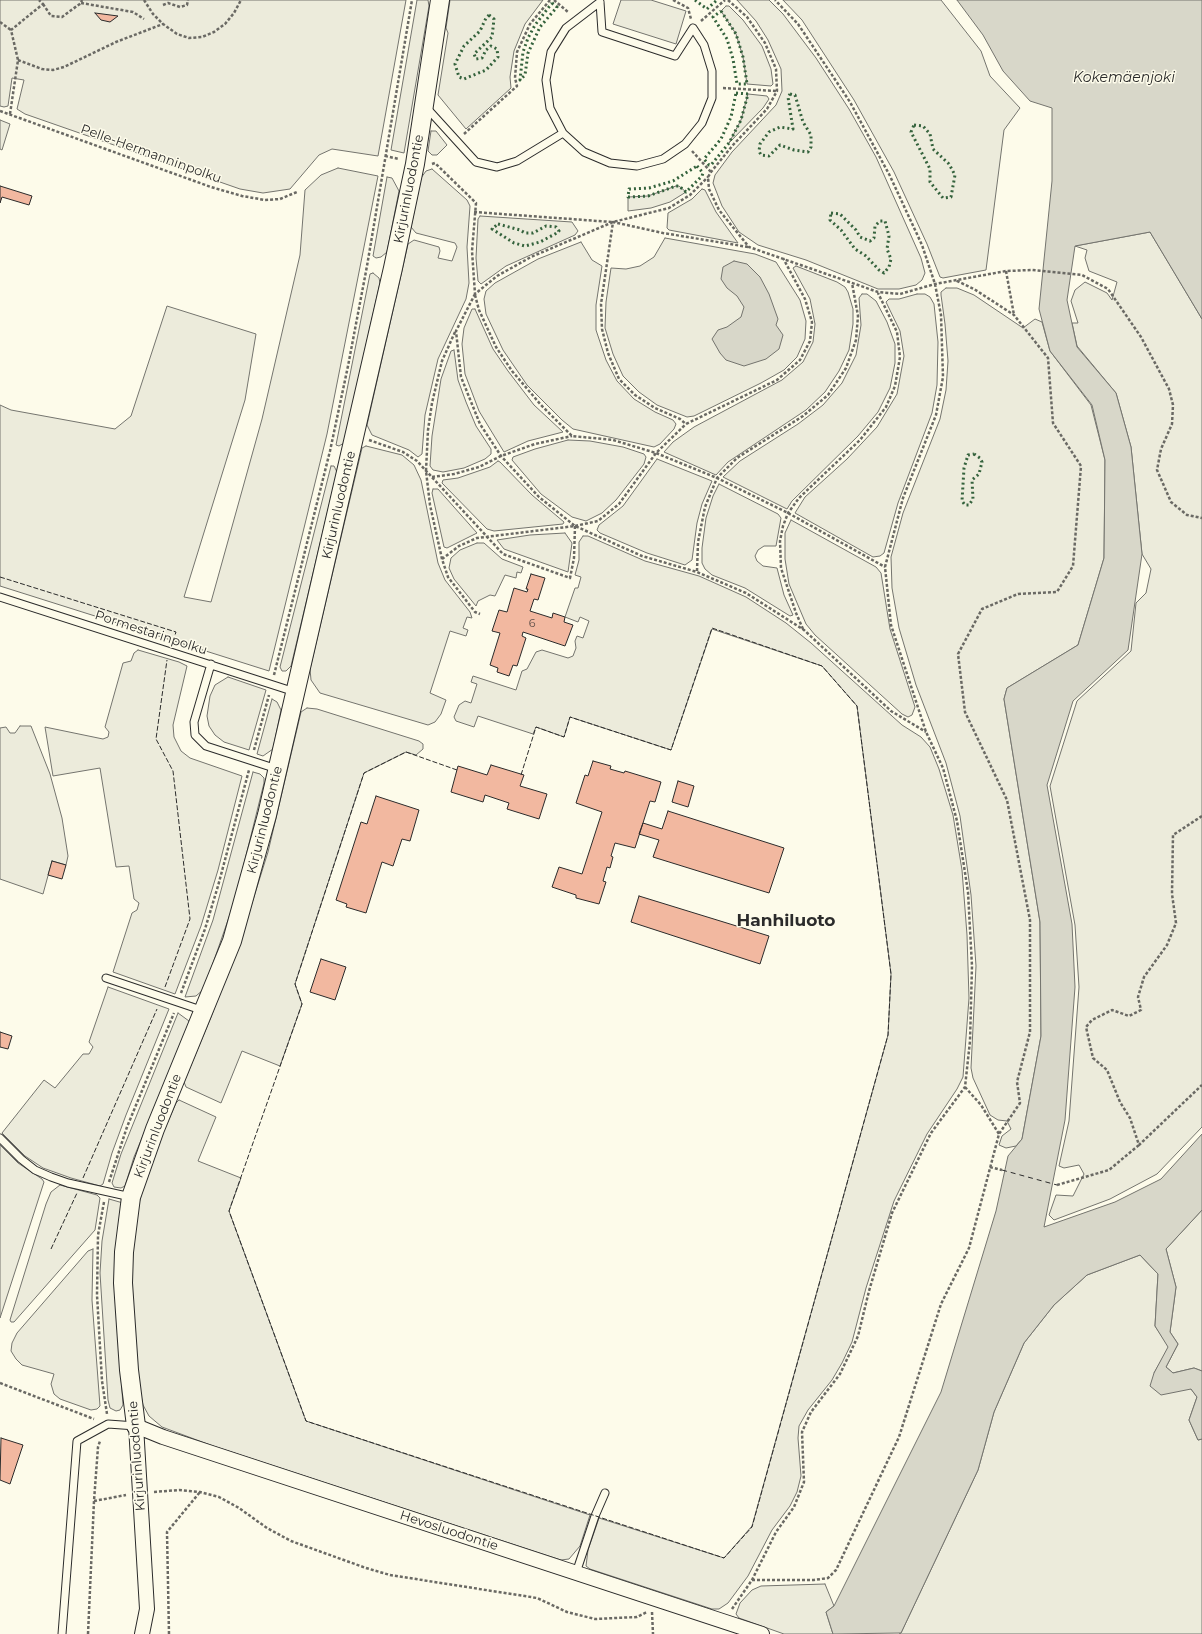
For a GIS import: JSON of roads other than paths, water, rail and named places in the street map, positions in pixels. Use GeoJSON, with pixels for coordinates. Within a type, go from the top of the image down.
{"type":"FeatureCollection","features":[{"type":"Feature","properties":{"kind":"street","name":"Kirjurinluodontie"},"geometry":{"type":"LineString","coordinates":[[142,1634],[147,1609],[136,1426],[129,1370],[123,1283],[124,1252],[131,1197],[155,1129],[204,1011],[238,921],[277,770],[393,268],[414,164],[440,0]]}},
{"type":"Feature","properties":{"kind":"street","name":"Hevosluodontie"},"geometry":{"type":"LineString","coordinates":[[136,1426],[762,1634]]}},
{"type":"Feature","properties":{"kind":"lane"},"geometry":{"type":"LineString","coordinates":[[600,2],[602,32],[675,56],[693,28],[704,45],[712,71],[712,98],[702,123],[685,144],[663,159],[636,166],[610,163],[584,152],[563,133],[550,108],[546,80],[551,52],[566,28],[574,21],[600,2]]}},
{"type":"Feature","properties":{"kind":"lane"},"geometry":{"type":"LineString","coordinates":[[424,104],[476,162],[497,167],[517,161],[563,133]]}},
{"type":"Feature","properties":{"kind":"lane","name":"Pormestarinpolku"},"geometry":{"type":"LineString","coordinates":[[0,597],[295,692]]}},
{"type":"Feature","properties":{"kind":"lane"},"geometry":{"type":"LineString","coordinates":[[211,664],[194,722],[195,735],[206,746],[277,770]]}},
{"type":"Feature","properties":{"kind":"lane"},"geometry":{"type":"LineString","coordinates":[[106,978],[204,1011]]}},
{"type":"Feature","properties":{"kind":"lane"},"geometry":{"type":"LineString","coordinates":[[0,1138],[21,1159],[35,1170],[68,1183],[131,1197]]}},
{"type":"Feature","properties":{"kind":"lane"},"geometry":{"type":"LineString","coordinates":[[62,1634],[77,1441],[108,1424],[136,1426]]}},
{"type":"Feature","properties":{"kind":"lane"},"geometry":{"type":"LineString","coordinates":[[576,1573],[595,1516],[605,1493]]}},
{"type":"Feature","properties":{"kind":"water","name":"Kokemäenjoki"},"geometry":{"type":"Polygon","coordinates":[[[957,0],[1202,0],[1202,319],[1150,232],[1075,246],[1067,300],[1077,347],[1116,393],[1131,447],[1142,554],[1128,650],[1073,701],[1047,785],[1072,924],[1075,987],[1065,1120],[1044,1227],[1115,1202],[1161,1179],[1202,1134],[1202,1210],[1166,1249],[1176,1287],[1170,1332],[1178,1344],[1166,1367],[1173,1373],[1194,1368],[1202,1371],[1202,1439],[1198,1440],[1189,1420],[1197,1397],[1191,1389],[1161,1395],[1150,1386],[1154,1373],[1168,1347],[1155,1326],[1158,1274],[1140,1255],[1087,1275],[1054,1305],[1024,1343],[994,1412],[978,1470],[901,1633],[833,1634],[826,1612],[834,1606],[941,1392],[996,1211],[1008,1156],[1022,1139],[1041,1036],[1040,922],[1004,699],[1007,688],[1078,645],[1104,558],[1105,460],[1092,405],[1050,351],[1039,309],[1052,181],[1052,108],[1030,101],[1003,71],[983,35],[957,0]]]}},
{"type":"Feature","properties":{"kind":"water"},"geometry":{"type":"Polygon","coordinates":[[[734,261],[747,264],[760,277],[769,294],[778,319],[776,325],[783,335],[779,349],[766,359],[744,366],[726,360],[712,339],[718,330],[727,327],[741,317],[744,307],[737,296],[727,288],[721,279],[723,267],[734,261]]]}},
{"type":"Feature","properties":{"kind":"district","name":"Hanhiluoto"},"geometry":{"type":"Point","coordinates":[786,921]}}]}
